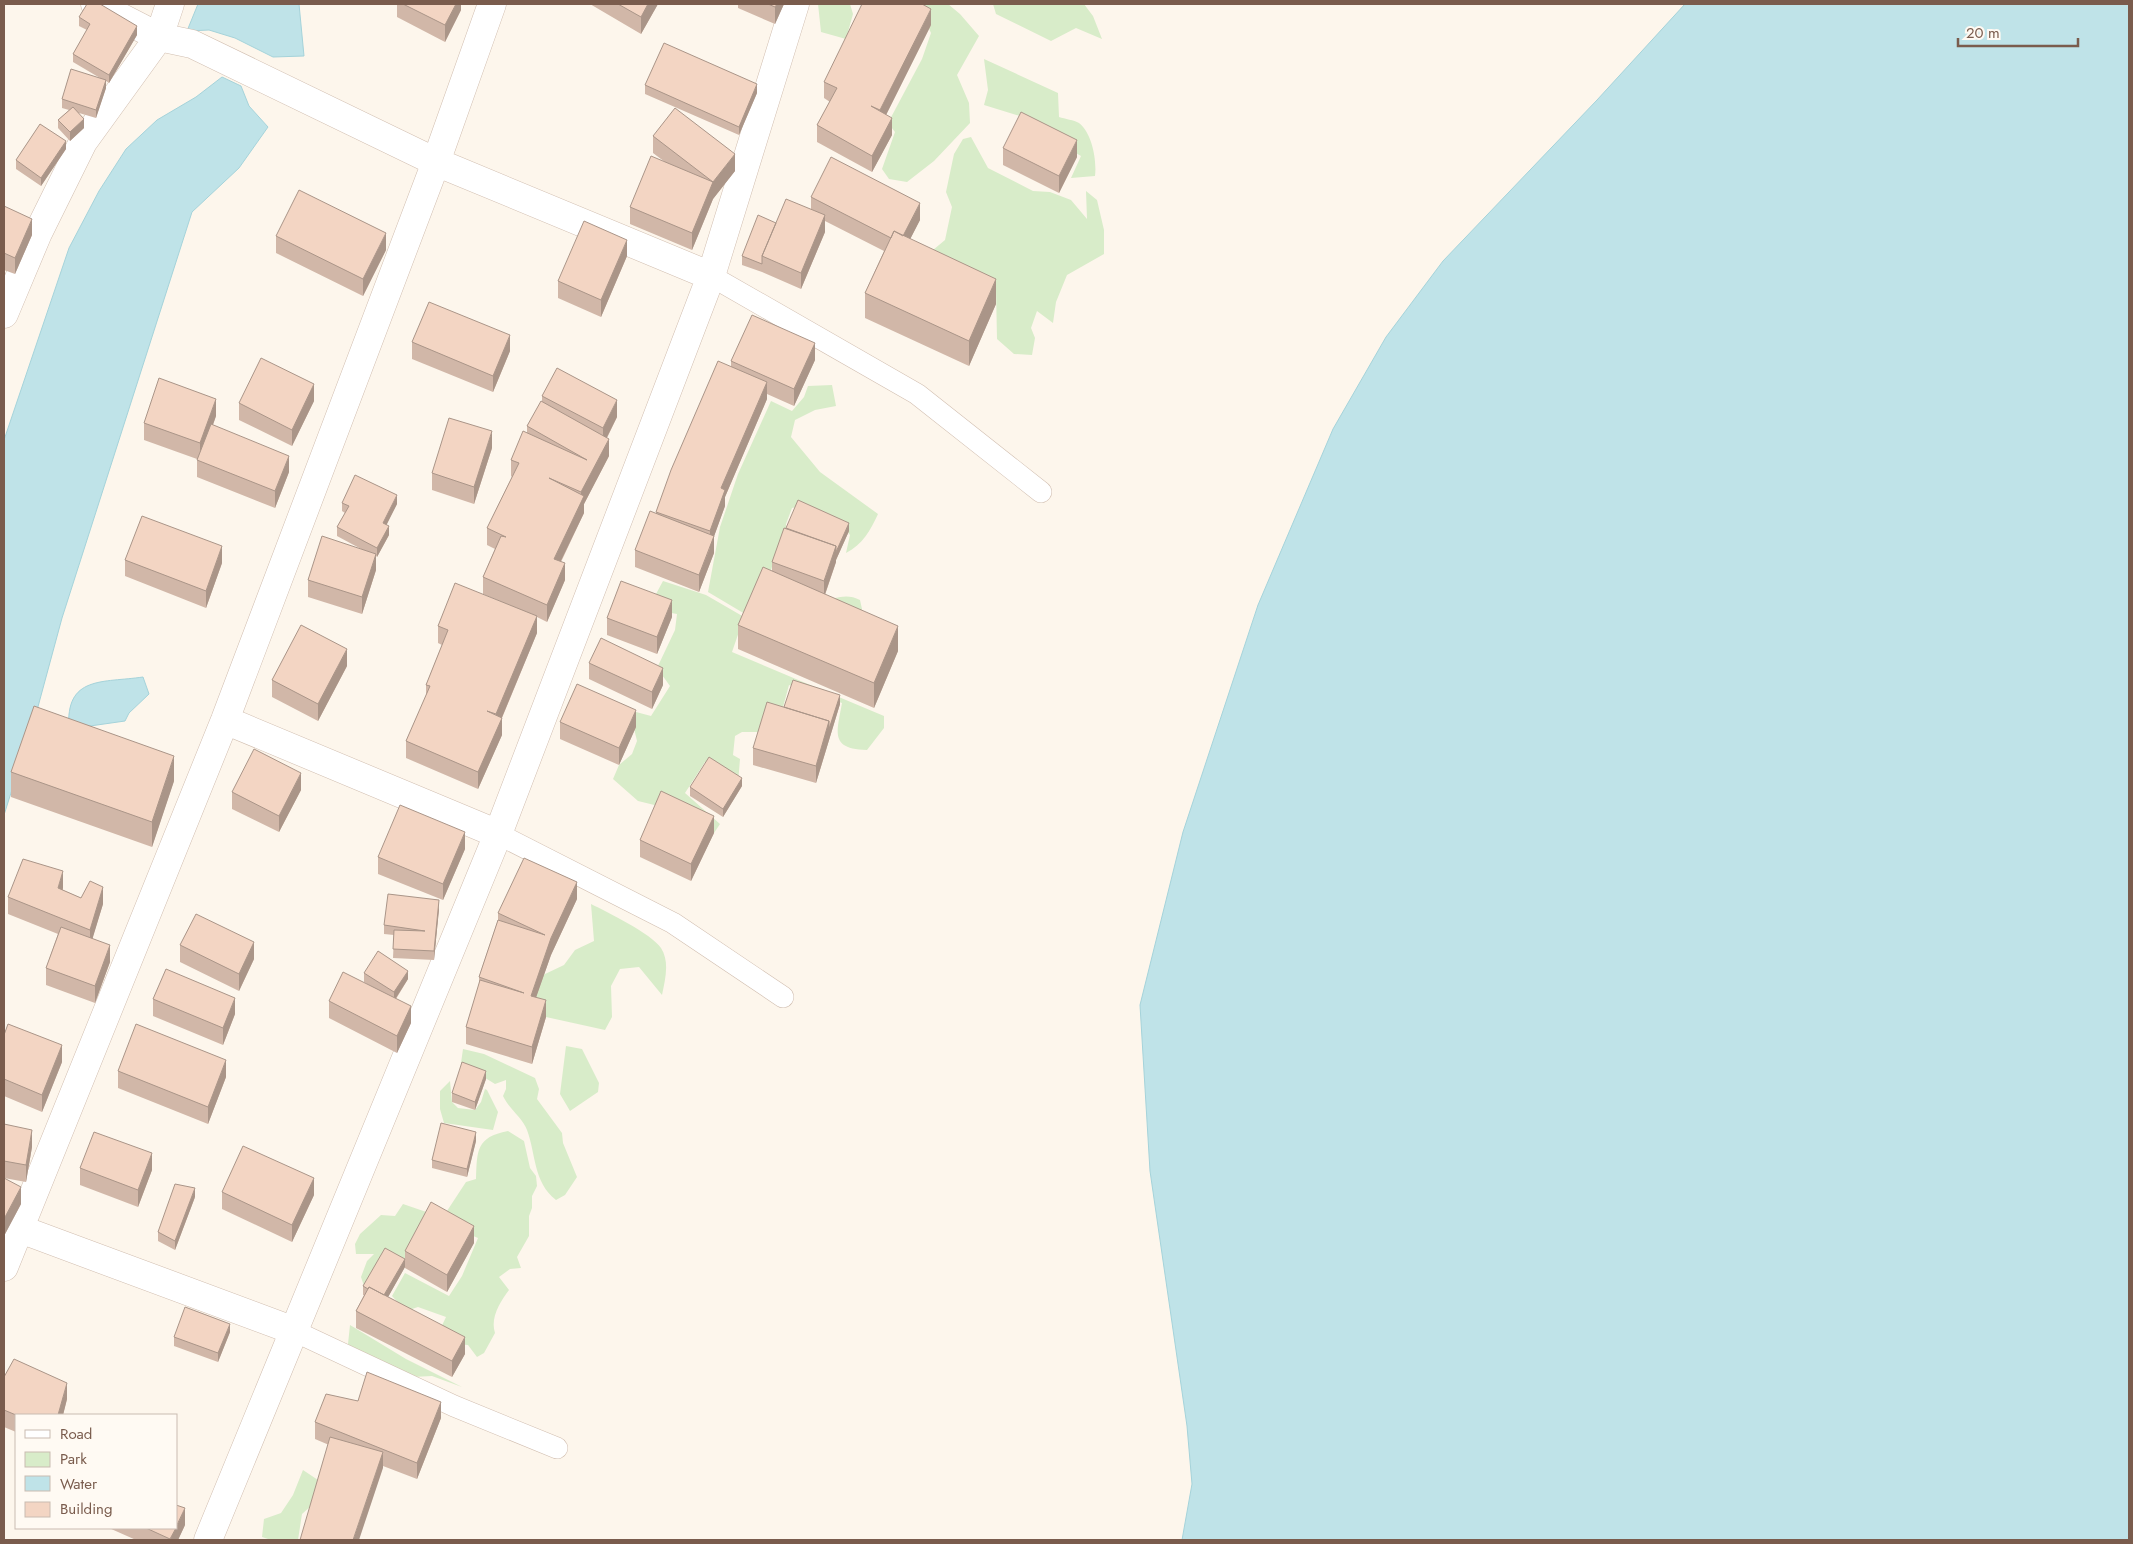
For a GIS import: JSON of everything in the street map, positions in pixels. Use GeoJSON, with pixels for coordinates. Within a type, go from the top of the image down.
{"type":"FeatureCollection","features":[{"type":"Feature","properties":{"kind":"street"},"geometry":{"type":"LineString","coordinates":[[95,4],[159,37],[192,44],[436,162],[711,276]]}},
{"type":"Feature","properties":{"kind":"street"},"geometry":{"type":"LineString","coordinates":[[4,314],[38,233],[84,142],[159,37],[170,4]]}},
{"type":"Feature","properties":{"kind":"street"},"geometry":{"type":"LineString","coordinates":[[4,1268],[224,720],[436,162],[492,4]]}},
{"type":"Feature","properties":{"kind":"street"},"geometry":{"type":"LineString","coordinates":[[208,1540],[292,1330],[498,834],[711,276],[794,4]]}},
{"type":"Feature","properties":{"kind":"street"},"geometry":{"type":"LineString","coordinates":[[224,720],[498,834]]}},
{"type":"Feature","properties":{"kind":"street"},"geometry":{"type":"LineString","coordinates":[[20,1229],[292,1330]]}},
{"type":"Feature","properties":{"kind":"lane"},"geometry":{"type":"LineString","coordinates":[[711,276],[917,394],[1041,492]]}},
{"type":"Feature","properties":{"kind":"lane"},"geometry":{"type":"LineString","coordinates":[[498,834],[673,923],[783,997]]}},
{"type":"Feature","properties":{"kind":"lane"},"geometry":{"type":"LineString","coordinates":[[292,1330],[454,1406],[557,1448]]}},
{"type":"Feature","properties":{"kind":"green space"},"geometry":{"type":"Polygon","coordinates":[[[818,4],[850,4],[853,14],[846,39],[821,32],[818,4]]]}},
{"type":"Feature","properties":{"kind":"green space"},"geometry":{"type":"Polygon","coordinates":[[[888,4],[948,4],[960,14],[979,36],[957,75],[969,103],[970,123],[934,161],[907,182],[889,179],[882,169],[895,132],[888,123],[922,59],[931,33],[925,20],[888,4]]]}},
{"type":"Feature","properties":{"kind":"green space"},"geometry":{"type":"Polygon","coordinates":[[[993,4],[1084,4],[1093,16],[1102,39],[1076,28],[1051,41],[996,14],[993,4]]]}},
{"type":"Feature","properties":{"kind":"green space"},"geometry":{"type":"Polygon","coordinates":[[[984,59],[1058,93],[1059,117],[1079,123],[1087,133],[1093,147],[1095,176],[1071,178],[1081,156],[1043,134],[1023,117],[984,105],[988,90],[984,59]]]}},
{"type":"Feature","properties":{"kind":"green space"},"geometry":{"type":"Polygon","coordinates":[[[971,137],[988,168],[1033,191],[1050,192],[1071,200],[1087,219],[1086,191],[1097,200],[1104,230],[1104,254],[1067,275],[1056,302],[1053,323],[1037,311],[1031,328],[1035,338],[1032,355],[1014,354],[997,339],[996,289],[921,260],[945,240],[952,207],[946,192],[954,154],[963,139],[971,137]]]}},
{"type":"Feature","properties":{"kind":"green space"},"geometry":{"type":"Polygon","coordinates":[[[832,385],[836,406],[815,410],[795,420],[791,437],[820,472],[878,514],[872,526],[857,546],[846,553],[850,535],[841,524],[801,506],[792,508],[786,524],[786,538],[778,547],[768,580],[822,602],[846,597],[860,600],[862,609],[860,623],[745,614],[708,592],[720,527],[738,474],[771,401],[792,411],[804,397],[808,386],[832,385]]]}},
{"type":"Feature","properties":{"kind":"green space"},"geometry":{"type":"Polygon","coordinates":[[[663,581],[706,595],[744,617],[732,652],[884,716],[884,728],[867,750],[846,746],[838,737],[838,722],[842,703],[789,685],[780,718],[765,718],[758,732],[742,732],[735,736],[733,755],[740,759],[738,783],[705,762],[685,793],[720,824],[714,833],[695,823],[679,811],[638,801],[613,779],[619,765],[632,754],[637,741],[632,720],[636,712],[651,716],[670,686],[657,668],[675,630],[677,614],[666,612],[656,594],[663,581]]]}},
{"type":"Feature","properties":{"kind":"green space"},"geometry":{"type":"Polygon","coordinates":[[[591,904],[649,936],[664,953],[666,965],[662,995],[639,967],[620,969],[611,986],[612,1017],[605,1030],[546,1017],[524,984],[564,965],[575,950],[594,941],[591,904]]]}},
{"type":"Feature","properties":{"kind":"green space"},"geometry":{"type":"Polygon","coordinates":[[[566,1046],[582,1049],[599,1083],[598,1092],[570,1111],[560,1094],[566,1046]]]}},
{"type":"Feature","properties":{"kind":"green space"},"geometry":{"type":"Polygon","coordinates":[[[463,1049],[484,1054],[535,1078],[539,1089],[537,1099],[562,1133],[563,1143],[577,1177],[565,1195],[556,1200],[543,1185],[525,1126],[503,1096],[506,1089],[506,1080],[495,1084],[461,1063],[463,1049]]]}},
{"type":"Feature","properties":{"kind":"green space"},"geometry":{"type":"Polygon","coordinates":[[[450,1081],[452,1102],[458,1108],[475,1110],[481,1102],[485,1089],[487,1090],[498,1112],[493,1130],[444,1123],[440,1109],[440,1091],[450,1081]]]}},
{"type":"Feature","properties":{"kind":"green space"},"geometry":{"type":"Polygon","coordinates":[[[508,1131],[524,1141],[530,1168],[536,1176],[537,1186],[532,1196],[529,1236],[517,1257],[521,1268],[510,1269],[499,1277],[509,1290],[499,1305],[495,1316],[495,1333],[484,1353],[477,1357],[468,1345],[455,1344],[438,1334],[446,1317],[418,1307],[406,1311],[392,1296],[405,1273],[449,1296],[462,1276],[478,1238],[466,1233],[445,1214],[466,1182],[476,1179],[478,1153],[484,1141],[508,1131]]]}},
{"type":"Feature","properties":{"kind":"green space"},"geometry":{"type":"Polygon","coordinates":[[[403,1204],[438,1216],[401,1265],[364,1286],[361,1277],[367,1261],[374,1254],[356,1254],[355,1244],[360,1234],[381,1215],[395,1216],[403,1204]]]}},
{"type":"Feature","properties":{"kind":"green space"},"geometry":{"type":"Polygon","coordinates":[[[350,1325],[406,1359],[462,1387],[432,1376],[412,1377],[355,1351],[348,1344],[350,1325]]]}},
{"type":"Feature","properties":{"kind":"green space"},"geometry":{"type":"Polygon","coordinates":[[[303,1470],[318,1480],[311,1506],[302,1514],[298,1540],[271,1540],[262,1537],[264,1519],[281,1513],[293,1495],[303,1470]]]}},
{"type":"Feature","properties":{"kind":"water"},"geometry":{"type":"Polygon","coordinates":[[[198,4],[299,4],[304,56],[273,57],[235,38],[209,30],[187,31],[198,4]]]}},
{"type":"Feature","properties":{"kind":"water"},"geometry":{"type":"Polygon","coordinates":[[[1685,4],[2129,4],[2129,1540],[1182,1540],[1192,1484],[1187,1426],[1150,1171],[1140,1005],[1183,832],[1258,605],[1333,429],[1386,337],[1443,261],[1597,100],[1685,4]]]}},
{"type":"Feature","properties":{"kind":"water"},"geometry":{"type":"Polygon","coordinates":[[[222,77],[241,86],[249,106],[268,127],[239,168],[192,212],[62,618],[36,714],[4,815],[4,440],[69,248],[99,191],[126,149],[157,120],[196,97],[222,77]]]}},
{"type":"Feature","properties":{"kind":"water"},"geometry":{"type":"Polygon","coordinates":[[[143,677],[149,694],[129,713],[125,721],[69,729],[69,712],[73,699],[80,690],[101,682],[143,677]]]}},
{"type":"Feature","properties":{"kind":"building"},"geometry":{"type":"Polygon","coordinates":[[[87,4],[100,4],[137,26],[109,75],[73,54],[90,24],[79,17],[87,4]]]}},
{"type":"Feature","properties":{"kind":"building"},"geometry":{"type":"Polygon","coordinates":[[[403,4],[456,4],[445,25],[403,4]]]}},
{"type":"Feature","properties":{"kind":"building"},"geometry":{"type":"Polygon","coordinates":[[[618,4],[648,4],[641,17],[618,4]]]}},
{"type":"Feature","properties":{"kind":"building"},"geometry":{"type":"Polygon","coordinates":[[[862,4],[922,4],[931,9],[880,110],[871,106],[892,118],[872,156],[817,125],[837,88],[824,82],[862,4]]]}},
{"type":"Feature","properties":{"kind":"building"},"geometry":{"type":"Polygon","coordinates":[[[664,43],[757,84],[739,127],[645,85],[664,43]]]}},
{"type":"Feature","properties":{"kind":"building"},"geometry":{"type":"Polygon","coordinates":[[[71,69],[106,80],[96,110],[62,99],[71,69]]]}},
{"type":"Feature","properties":{"kind":"building"},"geometry":{"type":"Polygon","coordinates":[[[73,107],[84,119],[70,132],[58,120],[73,107]]]}},
{"type":"Feature","properties":{"kind":"building"},"geometry":{"type":"Polygon","coordinates":[[[675,108],[735,154],[713,182],[653,136],[675,108]]]}},
{"type":"Feature","properties":{"kind":"building"},"geometry":{"type":"Polygon","coordinates":[[[1021,112],[1077,140],[1059,176],[1003,148],[1021,112]]]}},
{"type":"Feature","properties":{"kind":"building"},"geometry":{"type":"Polygon","coordinates":[[[40,124],[66,141],[41,178],[16,160],[40,124]]]}},
{"type":"Feature","properties":{"kind":"building"},"geometry":{"type":"Polygon","coordinates":[[[651,156],[713,182],[692,233],[630,207],[651,156]]]}},
{"type":"Feature","properties":{"kind":"building"},"geometry":{"type":"Polygon","coordinates":[[[831,157],[920,203],[903,236],[894,231],[891,238],[811,197],[831,157]]]}},
{"type":"Feature","properties":{"kind":"building"},"geometry":{"type":"Polygon","coordinates":[[[299,190],[386,233],[363,279],[276,236],[299,190]]]}},
{"type":"Feature","properties":{"kind":"building"},"geometry":{"type":"Polygon","coordinates":[[[786,199],[825,215],[801,273],[762,256],[786,199]]]}},
{"type":"Feature","properties":{"kind":"building"},"geometry":{"type":"Polygon","coordinates":[[[4,206],[32,219],[15,258],[4,253],[4,206]]]}},
{"type":"Feature","properties":{"kind":"building"},"geometry":{"type":"Polygon","coordinates":[[[758,215],[776,223],[762,256],[762,264],[742,256],[758,215]]]}},
{"type":"Feature","properties":{"kind":"building"},"geometry":{"type":"Polygon","coordinates":[[[584,221],[627,240],[601,300],[558,281],[584,221]]]}},
{"type":"Feature","properties":{"kind":"building"},"geometry":{"type":"Polygon","coordinates":[[[894,231],[996,279],[969,341],[865,293],[894,231]]]}},
{"type":"Feature","properties":{"kind":"building"},"geometry":{"type":"Polygon","coordinates":[[[429,302],[510,335],[493,376],[412,342],[429,302]]]}},
{"type":"Feature","properties":{"kind":"building"},"geometry":{"type":"Polygon","coordinates":[[[752,315],[815,343],[794,389],[731,361],[752,315]]]}},
{"type":"Feature","properties":{"kind":"building"},"geometry":{"type":"Polygon","coordinates":[[[261,358],[314,384],[292,430],[239,403],[261,358]]]}},
{"type":"Feature","properties":{"kind":"building"},"geometry":{"type":"Polygon","coordinates":[[[718,361],[767,382],[721,488],[725,490],[710,531],[656,512],[671,470],[718,361]]]}},
{"type":"Feature","properties":{"kind":"building"},"geometry":{"type":"Polygon","coordinates":[[[557,368],[617,400],[603,428],[542,396],[557,368]]]}},
{"type":"Feature","properties":{"kind":"building"},"geometry":{"type":"Polygon","coordinates":[[[159,378],[216,399],[200,443],[144,423],[159,378]]]}},
{"type":"Feature","properties":{"kind":"building"},"geometry":{"type":"Polygon","coordinates":[[[541,401],[609,439],[581,492],[549,478],[584,496],[554,559],[565,563],[547,605],[483,577],[501,536],[506,537],[487,528],[519,463],[511,460],[523,431],[587,460],[527,426],[541,401]]]}},
{"type":"Feature","properties":{"kind":"building"},"geometry":{"type":"Polygon","coordinates":[[[449,418],[492,431],[474,487],[432,473],[449,418]]]}},
{"type":"Feature","properties":{"kind":"building"},"geometry":{"type":"Polygon","coordinates":[[[211,424],[289,456],[275,491],[197,460],[211,424]]]}},
{"type":"Feature","properties":{"kind":"building"},"geometry":{"type":"Polygon","coordinates":[[[355,475],[397,495],[383,523],[389,526],[377,548],[337,527],[349,506],[342,503],[355,475]]]}},
{"type":"Feature","properties":{"kind":"building"},"geometry":{"type":"Polygon","coordinates":[[[798,500],[849,523],[836,552],[836,546],[786,528],[798,500]]]}},
{"type":"Feature","properties":{"kind":"building"},"geometry":{"type":"Polygon","coordinates":[[[650,511],[714,536],[699,575],[635,550],[650,511]]]}},
{"type":"Feature","properties":{"kind":"building"},"geometry":{"type":"Polygon","coordinates":[[[142,516],[222,546],[206,591],[125,560],[142,516]]]}},
{"type":"Feature","properties":{"kind":"building"},"geometry":{"type":"Polygon","coordinates":[[[784,528],[836,546],[824,581],[772,562],[784,528]]]}},
{"type":"Feature","properties":{"kind":"building"},"geometry":{"type":"Polygon","coordinates":[[[322,536],[376,554],[362,597],[308,580],[322,536]]]}},
{"type":"Feature","properties":{"kind":"building"},"geometry":{"type":"Polygon","coordinates":[[[763,567],[898,626],[874,683],[738,625],[763,567]]]}},
{"type":"Feature","properties":{"kind":"building"},"geometry":{"type":"Polygon","coordinates":[[[621,581],[672,600],[657,637],[607,618],[621,581]]]}},
{"type":"Feature","properties":{"kind":"building"},"geometry":{"type":"Polygon","coordinates":[[[455,583],[537,616],[496,714],[487,711],[502,718],[478,772],[406,741],[430,686],[426,685],[448,630],[438,626],[455,583]]]}},
{"type":"Feature","properties":{"kind":"building"},"geometry":{"type":"Polygon","coordinates":[[[301,625],[347,649],[318,704],[272,680],[301,625]]]}},
{"type":"Feature","properties":{"kind":"building"},"geometry":{"type":"Polygon","coordinates":[[[601,638],[663,668],[652,692],[589,663],[601,638]]]}},
{"type":"Feature","properties":{"kind":"building"},"geometry":{"type":"Polygon","coordinates":[[[793,680],[840,695],[829,729],[829,721],[784,707],[793,680]]]}},
{"type":"Feature","properties":{"kind":"building"},"geometry":{"type":"Polygon","coordinates":[[[577,684],[636,710],[619,748],[560,722],[577,684]]]}},
{"type":"Feature","properties":{"kind":"building"},"geometry":{"type":"Polygon","coordinates":[[[767,702],[829,721],[816,766],[753,748],[767,702]]]}},
{"type":"Feature","properties":{"kind":"building"},"geometry":{"type":"Polygon","coordinates":[[[34,706],[174,756],[152,822],[11,772],[34,706]]]}},
{"type":"Feature","properties":{"kind":"building"},"geometry":{"type":"Polygon","coordinates":[[[254,749],[301,773],[279,816],[232,792],[254,749]]]}},
{"type":"Feature","properties":{"kind":"building"},"geometry":{"type":"Polygon","coordinates":[[[709,757],[742,778],[723,809],[690,787],[709,757]]]}},
{"type":"Feature","properties":{"kind":"building"},"geometry":{"type":"Polygon","coordinates":[[[661,791],[714,816],[691,864],[640,840],[661,791]]]}},
{"type":"Feature","properties":{"kind":"building"},"geometry":{"type":"Polygon","coordinates":[[[400,805],[465,832],[443,884],[378,857],[400,805]]]}},
{"type":"Feature","properties":{"kind":"building"},"geometry":{"type":"Polygon","coordinates":[[[524,858],[577,882],[551,938],[531,996],[546,1000],[532,1047],[466,1027],[480,980],[524,993],[479,977],[498,920],[545,935],[498,913],[524,858]]]}},
{"type":"Feature","properties":{"kind":"building"},"geometry":{"type":"Polygon","coordinates":[[[23,859],[63,871],[58,888],[81,898],[90,881],[103,887],[90,930],[8,897],[23,859]]]}},
{"type":"Feature","properties":{"kind":"building"},"geometry":{"type":"Polygon","coordinates":[[[388,894],[439,900],[434,951],[393,949],[394,930],[425,931],[384,925],[388,894]]]}},
{"type":"Feature","properties":{"kind":"building"},"geometry":{"type":"Polygon","coordinates":[[[196,914],[254,942],[239,974],[180,945],[196,914]]]}},
{"type":"Feature","properties":{"kind":"building"},"geometry":{"type":"Polygon","coordinates":[[[61,927],[110,945],[95,986],[46,968],[61,927]]]}},
{"type":"Feature","properties":{"kind":"building"},"geometry":{"type":"Polygon","coordinates":[[[378,951],[408,971],[394,992],[364,973],[378,951]]]}},
{"type":"Feature","properties":{"kind":"building"},"geometry":{"type":"Polygon","coordinates":[[[166,969],[235,998],[223,1028],[153,999],[166,969]]]}},
{"type":"Feature","properties":{"kind":"building"},"geometry":{"type":"Polygon","coordinates":[[[343,972],[411,1006],[397,1036],[329,1001],[343,972]]]}},
{"type":"Feature","properties":{"kind":"building"},"geometry":{"type":"Polygon","coordinates":[[[8,1024],[62,1045],[42,1095],[4,1079],[4,1035],[8,1024]]]}},
{"type":"Feature","properties":{"kind":"building"},"geometry":{"type":"Polygon","coordinates":[[[136,1024],[226,1060],[208,1107],[118,1071],[136,1024]]]}},
{"type":"Feature","properties":{"kind":"building"},"geometry":{"type":"Polygon","coordinates":[[[462,1062],[486,1071],[475,1102],[452,1093],[462,1062]]]}},
{"type":"Feature","properties":{"kind":"building"},"geometry":{"type":"Polygon","coordinates":[[[441,1123],[476,1132],[467,1169],[432,1160],[441,1123]]]}},
{"type":"Feature","properties":{"kind":"building"},"geometry":{"type":"Polygon","coordinates":[[[4,1124],[32,1130],[26,1165],[4,1161],[4,1124]]]}},
{"type":"Feature","properties":{"kind":"building"},"geometry":{"type":"Polygon","coordinates":[[[94,1132],[152,1153],[138,1190],[80,1168],[94,1132]]]}},
{"type":"Feature","properties":{"kind":"building"},"geometry":{"type":"Polygon","coordinates":[[[243,1146],[314,1178],[292,1225],[222,1192],[243,1146]]]}},
{"type":"Feature","properties":{"kind":"building"},"geometry":{"type":"Polygon","coordinates":[[[4,1178],[21,1187],[4,1219],[4,1178]]]}},
{"type":"Feature","properties":{"kind":"building"},"geometry":{"type":"Polygon","coordinates":[[[175,1184],[195,1188],[175,1241],[158,1232],[175,1184]]]}},
{"type":"Feature","properties":{"kind":"building"},"geometry":{"type":"Polygon","coordinates":[[[431,1202],[474,1226],[447,1275],[405,1251],[431,1202]]]}},
{"type":"Feature","properties":{"kind":"building"},"geometry":{"type":"Polygon","coordinates":[[[385,1248],[405,1259],[384,1295],[363,1286],[385,1248]]]}},
{"type":"Feature","properties":{"kind":"building"},"geometry":{"type":"Polygon","coordinates":[[[369,1287],[465,1337],[452,1361],[356,1311],[369,1287]]]}},
{"type":"Feature","properties":{"kind":"building"},"geometry":{"type":"Polygon","coordinates":[[[185,1307],[230,1324],[218,1353],[174,1337],[185,1307]]]}},
{"type":"Feature","properties":{"kind":"building"},"geometry":{"type":"Polygon","coordinates":[[[14,1359],[67,1383],[58,1414],[15,1415],[4,1410],[4,1377],[14,1359]]]}},
{"type":"Feature","properties":{"kind":"building"},"geometry":{"type":"Polygon","coordinates":[[[367,1372],[441,1402],[417,1463],[315,1422],[326,1394],[358,1401],[367,1372]]]}},
{"type":"Feature","properties":{"kind":"building"},"geometry":{"type":"Polygon","coordinates":[[[330,1437],[383,1452],[353,1540],[300,1540],[330,1437]]]}},
{"type":"Feature","properties":{"kind":"building"},"geometry":{"type":"Polygon","coordinates":[[[178,1506],[185,1508],[178,1523],[178,1506]]]}},
{"type":"Feature","properties":{"kind":"building"},"geometry":{"type":"Polygon","coordinates":[[[148,1529],[175,1529],[170,1539],[148,1529]]]}}]}
